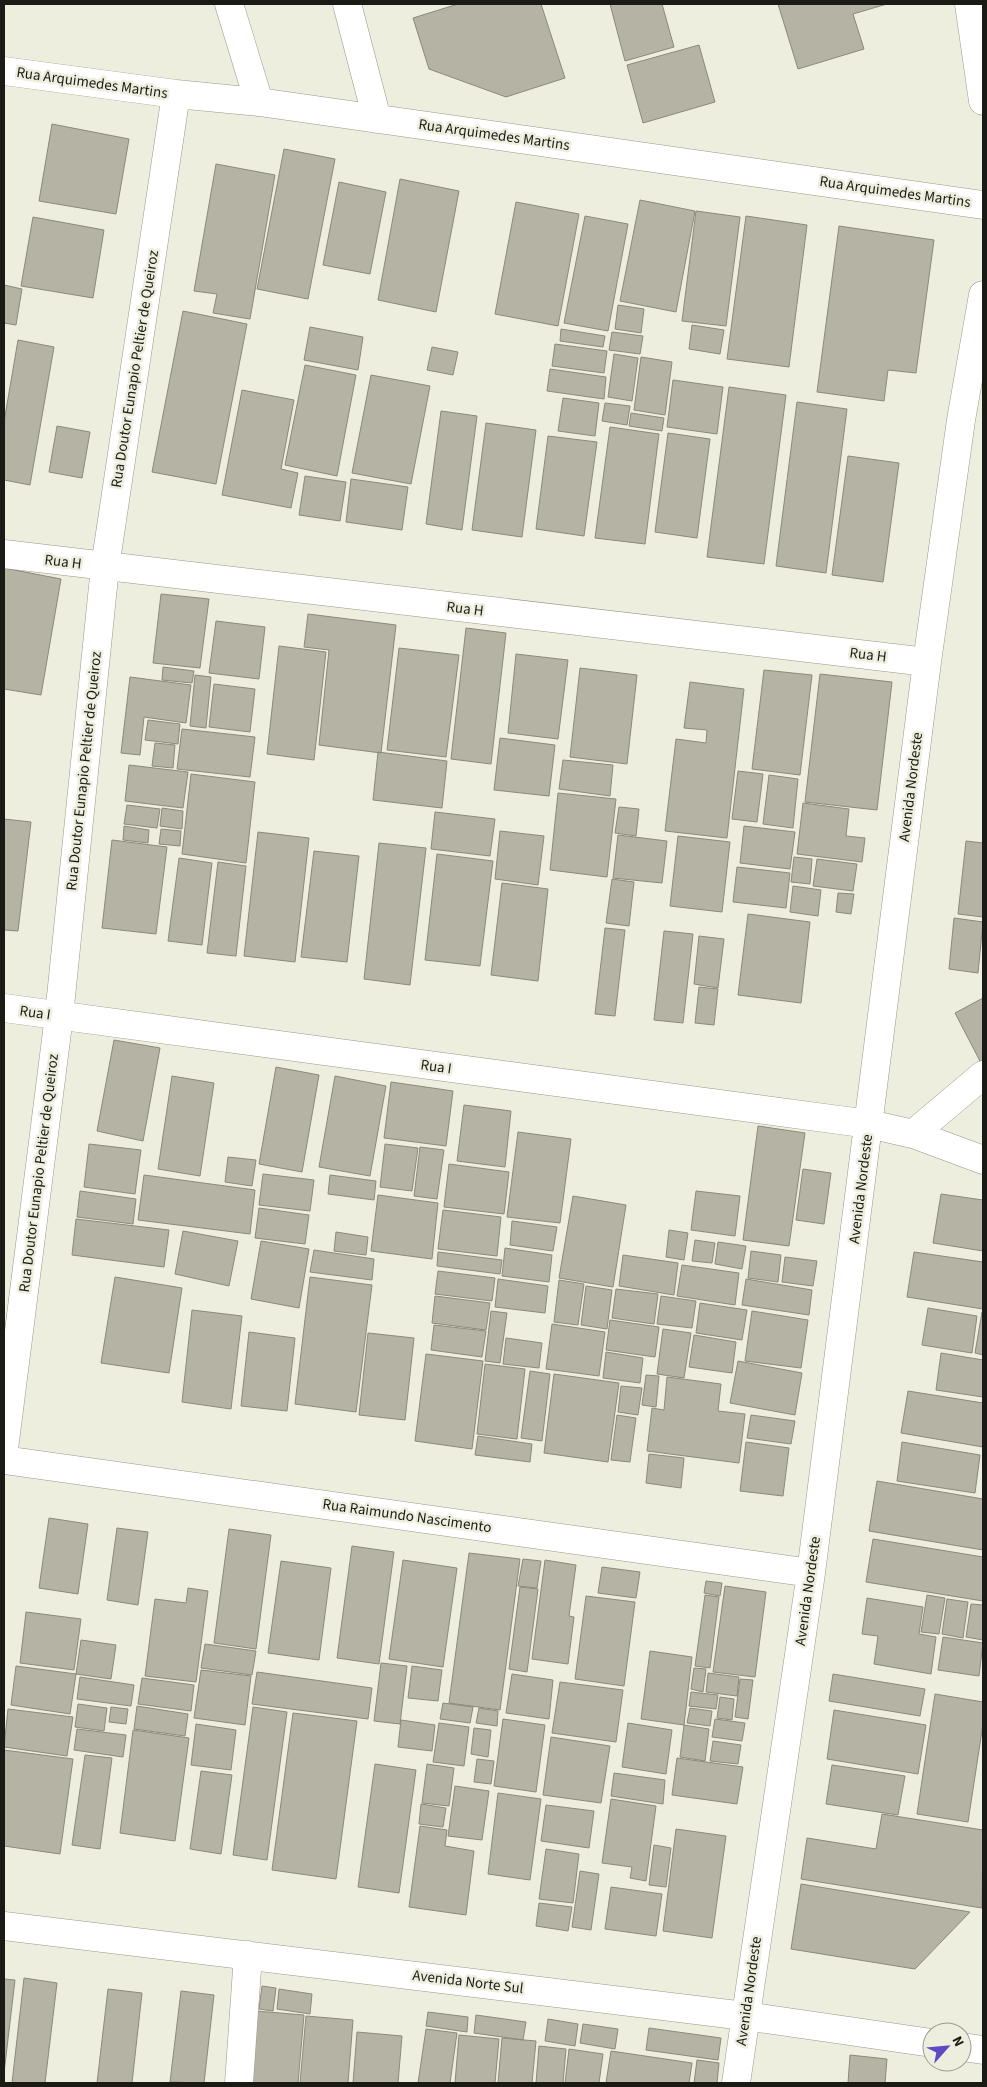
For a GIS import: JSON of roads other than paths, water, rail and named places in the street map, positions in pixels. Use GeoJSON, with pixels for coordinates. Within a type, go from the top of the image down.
{"type":"FeatureCollection","features":[{"type":"Feature","properties":{"kind":"street"},"geometry":{"type":"LineString","coordinates":[[229,4],[259,102]]}},
{"type":"Feature","properties":{"kind":"street"},"geometry":{"type":"LineString","coordinates":[[347,4],[377,119]]}},
{"type":"Feature","properties":{"kind":"street"},"geometry":{"type":"LineString","coordinates":[[969,4],[983,101]]}},
{"type":"Feature","properties":{"kind":"street","name":"Rua Arquimedes Martins"},"geometry":{"type":"LineString","coordinates":[[4,71],[176,94],[259,102],[983,205]]}},
{"type":"Feature","properties":{"kind":"street","name":"Rua Doutor Eunapio Peltier de Queiroz"},"geometry":{"type":"LineString","coordinates":[[4,1449],[59,1016],[105,567],[176,94]]}},
{"type":"Feature","properties":{"kind":"street","name":"Avenida Nordeste"},"geometry":{"type":"LineString","coordinates":[[736,2083],[811,1573],[927,662],[961,420],[983,295]]}},
{"type":"Feature","properties":{"kind":"street","name":"Rua H"},"geometry":{"type":"LineString","coordinates":[[4,554],[927,662]]}},
{"type":"Feature","properties":{"kind":"street","name":"Rua I"},"geometry":{"type":"LineString","coordinates":[[4,1008],[869,1124],[913,1134],[983,1160]]}},
{"type":"Feature","properties":{"kind":"street"},"geometry":{"type":"LineString","coordinates":[[913,1134],[983,1075]]}},
{"type":"Feature","properties":{"kind":"street","name":"Rua Raimundo Nascimento"},"geometry":{"type":"LineString","coordinates":[[4,1460],[811,1573]]}},
{"type":"Feature","properties":{"kind":"street","name":"Avenida Norte Sul"},"geometry":{"type":"LineString","coordinates":[[4,1926],[745,2016],[922,2042]]}},
{"type":"Feature","properties":{"kind":"street"},"geometry":{"type":"LineString","coordinates":[[239,2083],[248,1955]]}}]}
